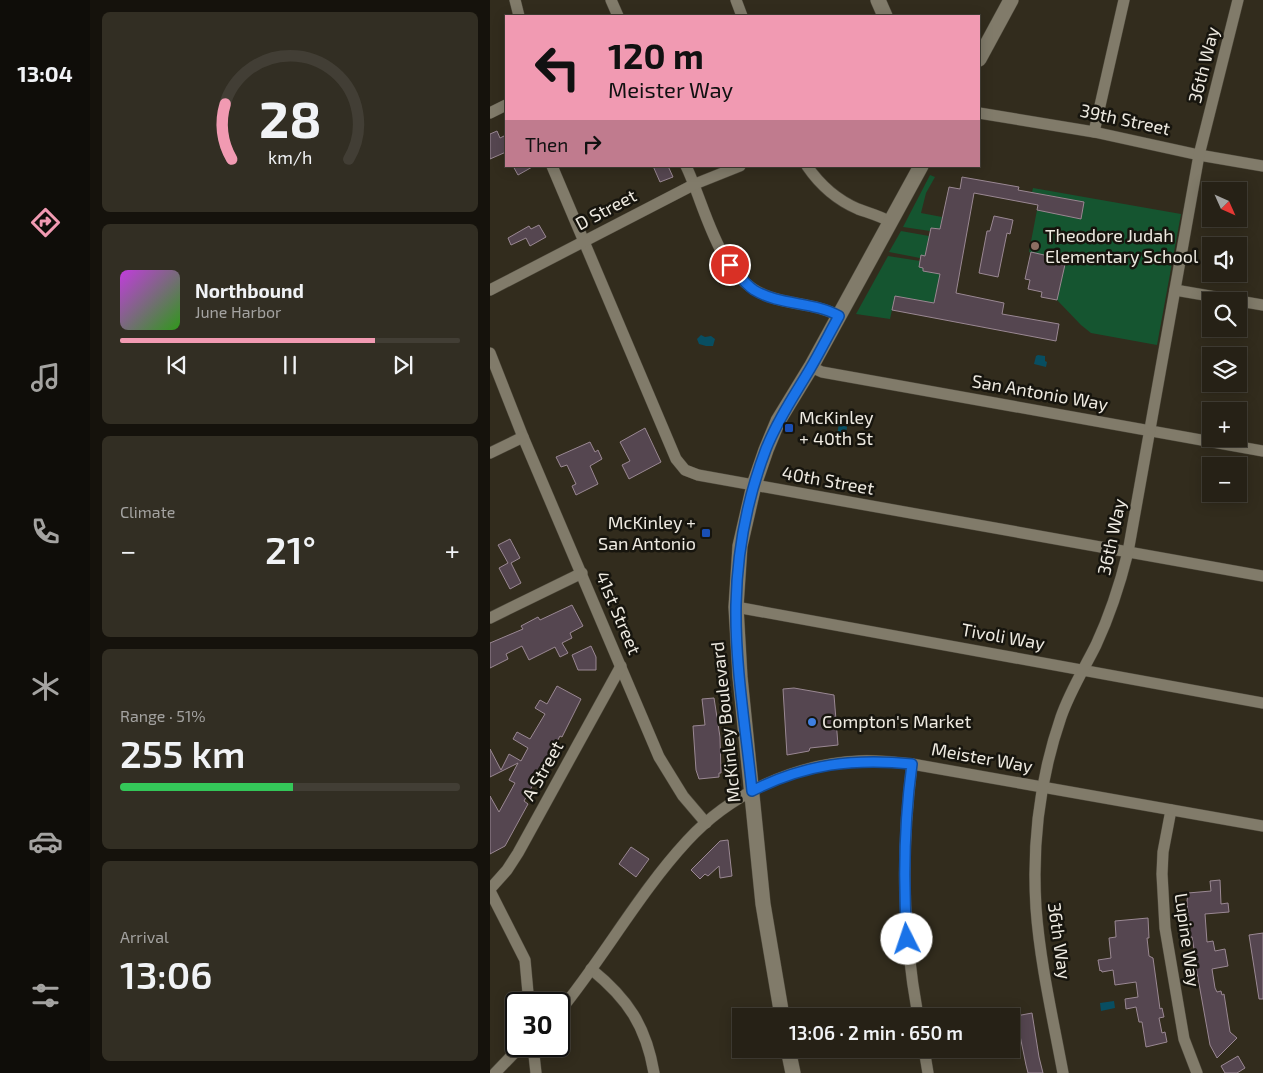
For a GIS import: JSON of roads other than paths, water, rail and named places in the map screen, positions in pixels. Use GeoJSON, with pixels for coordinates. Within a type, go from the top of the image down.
{"type":"FeatureCollection","features":[{"type":"Feature","properties":{"kind":"street"},"geometry":{"type":"LineString","coordinates":[[515,0],[519,15]]}},
{"type":"Feature","properties":{"kind":"street"},"geometry":{"type":"LineString","coordinates":[[611,0],[618,15]]}},
{"type":"Feature","properties":{"kind":"street"},"geometry":{"type":"LineString","coordinates":[[736,0],[742,15]]}},
{"type":"Feature","properties":{"kind":"street"},"geometry":{"type":"LineString","coordinates":[[878,0],[885,15]]}},
{"type":"Feature","properties":{"kind":"street"},"geometry":{"type":"LineString","coordinates":[[980,57],[1011,0]]}},
{"type":"Feature","properties":{"kind":"street"},"geometry":{"type":"LineString","coordinates":[[1094,132],[1124,0]]}},
{"type":"Feature","properties":{"kind":"street","name":"36th Way"},"geometry":{"type":"LineString","coordinates":[[1063,1073],[1036,909],[1036,850],[1043,787],[1051,750],[1061,718],[1069,696],[1107,621],[1119,588],[1128,552],[1199,155],[1238,0]]}},
{"type":"Feature","properties":{"kind":"street"},"geometry":{"type":"LineString","coordinates":[[490,113],[505,106]]}},
{"type":"Feature","properties":{"kind":"street","name":"39th Street"},"geometry":{"type":"LineString","coordinates":[[980,113],[1094,132],[1199,155],[1263,166]]}},
{"type":"Feature","properties":{"kind":"street","name":"40th Street"},"geometry":{"type":"LineString","coordinates":[[552,167],[676,459],[685,470],[698,475],[1263,576]]}},
{"type":"Feature","properties":{"kind":"street"},"geometry":{"type":"LineString","coordinates":[[686,167],[722,255],[753,289],[769,297],[826,309],[839,316]]}},
{"type":"Feature","properties":{"kind":"street","name":"D Street"},"geometry":{"type":"LineString","coordinates":[[490,290],[694,184],[737,167]]}},
{"type":"Feature","properties":{"kind":"street"},"geometry":{"type":"LineString","coordinates":[[808,167],[822,186],[846,203],[879,215],[891,222]]}},
{"type":"Feature","properties":{"kind":"street","name":"McKinley Boulevard"},"geometry":{"type":"LineString","coordinates":[[781,1008],[763,904],[740,677],[736,607],[740,546],[754,485],[778,421],[811,367],[920,167]]}},
{"type":"Feature","properties":{"kind":"street"},"geometry":{"type":"LineString","coordinates":[[1175,290],[1263,305]]}},
{"type":"Feature","properties":{"kind":"street","name":"41st Street"},"geometry":{"type":"LineString","coordinates":[[490,353],[523,437],[662,764],[683,796],[706,823]]}},
{"type":"Feature","properties":{"kind":"street","name":"San Antonio Way"},"geometry":{"type":"LineString","coordinates":[[811,367],[822,372],[1263,451]]}},
{"type":"Feature","properties":{"kind":"street"},"geometry":{"type":"LineString","coordinates":[[490,453],[523,437]]}},
{"type":"Feature","properties":{"kind":"street"},"geometry":{"type":"LineString","coordinates":[[490,618],[582,573]]}},
{"type":"Feature","properties":{"kind":"street","name":"Tivoli Way"},"geometry":{"type":"LineString","coordinates":[[736,607],[1263,703]]}},
{"type":"Feature","properties":{"kind":"street","name":"A Street"},"geometry":{"type":"LineString","coordinates":[[490,890],[518,853],[621,666]]}},
{"type":"Feature","properties":{"kind":"street","name":"Meister Way"},"geometry":{"type":"LineString","coordinates":[[570,997],[666,866],[687,841],[706,823],[727,806],[752,791],[790,774],[824,765],[859,761],[912,764],[1263,826]]}},
{"type":"Feature","properties":{"kind":"street"},"geometry":{"type":"LineString","coordinates":[[912,764],[904,839],[904,902],[911,977],[917,1008]]}},
{"type":"Feature","properties":{"kind":"street","name":"Lupine Way"},"geometry":{"type":"LineString","coordinates":[[1171,810],[1162,874],[1165,928],[1184,1039],[1197,1073]]}},
{"type":"Feature","properties":{"kind":"street"},"geometry":{"type":"LineString","coordinates":[[490,890],[524,960],[528,992]]}},
{"type":"Feature","properties":{"kind":"street"},"geometry":{"type":"LineString","coordinates":[[592,968],[618,992],[631,1009],[647,1042],[654,1073]]}},
{"type":"Feature","properties":{"kind":"street"},"geometry":{"type":"LineString","coordinates":[[494,1073],[510,1057]]}},
{"type":"Feature","properties":{"kind":"street"},"geometry":{"type":"LineString","coordinates":[[534,1057],[536,1073]]}},
{"type":"Feature","properties":{"kind":"street"},"geometry":{"type":"LineString","coordinates":[[790,1058],[793,1073]]}},
{"type":"Feature","properties":{"kind":"street"},"geometry":{"type":"LineString","coordinates":[[926,1058],[928,1073]]}},
{"type":"Feature","properties":{"kind":"water"},"geometry":{"type":"Polygon","coordinates":[[[701,335],[705,337],[711,336],[715,339],[713,346],[699,344],[697,339],[701,335]]]}},
{"type":"Feature","properties":{"kind":"water"},"geometry":{"type":"Polygon","coordinates":[[[1038,355],[1045,356],[1046,367],[1034,364],[1038,355]]]}},
{"type":"Feature","properties":{"kind":"water"},"geometry":{"type":"Polygon","coordinates":[[[840,418],[848,420],[846,434],[843,436],[837,435],[840,418]]]}},
{"type":"Feature","properties":{"kind":"water"},"geometry":{"type":"Polygon","coordinates":[[[1114,1001],[1115,1008],[1101,1011],[1100,1003],[1114,1001]]]}},
{"type":"Feature","properties":{"kind":"place","name":"Theodore Judah Elementary School"},"geometry":{"type":"Point","coordinates":[1035,246]}},
{"type":"Feature","properties":{"kind":"place","name":"McKinley + 40th St"},"geometry":{"type":"Point","coordinates":[789,428]}},
{"type":"Feature","properties":{"kind":"place","name":"McKinley + San Antonio"},"geometry":{"type":"Point","coordinates":[706,533]}},
{"type":"Feature","properties":{"kind":"place","name":"Compton's Market"},"geometry":{"type":"Point","coordinates":[812,722]}}]}
